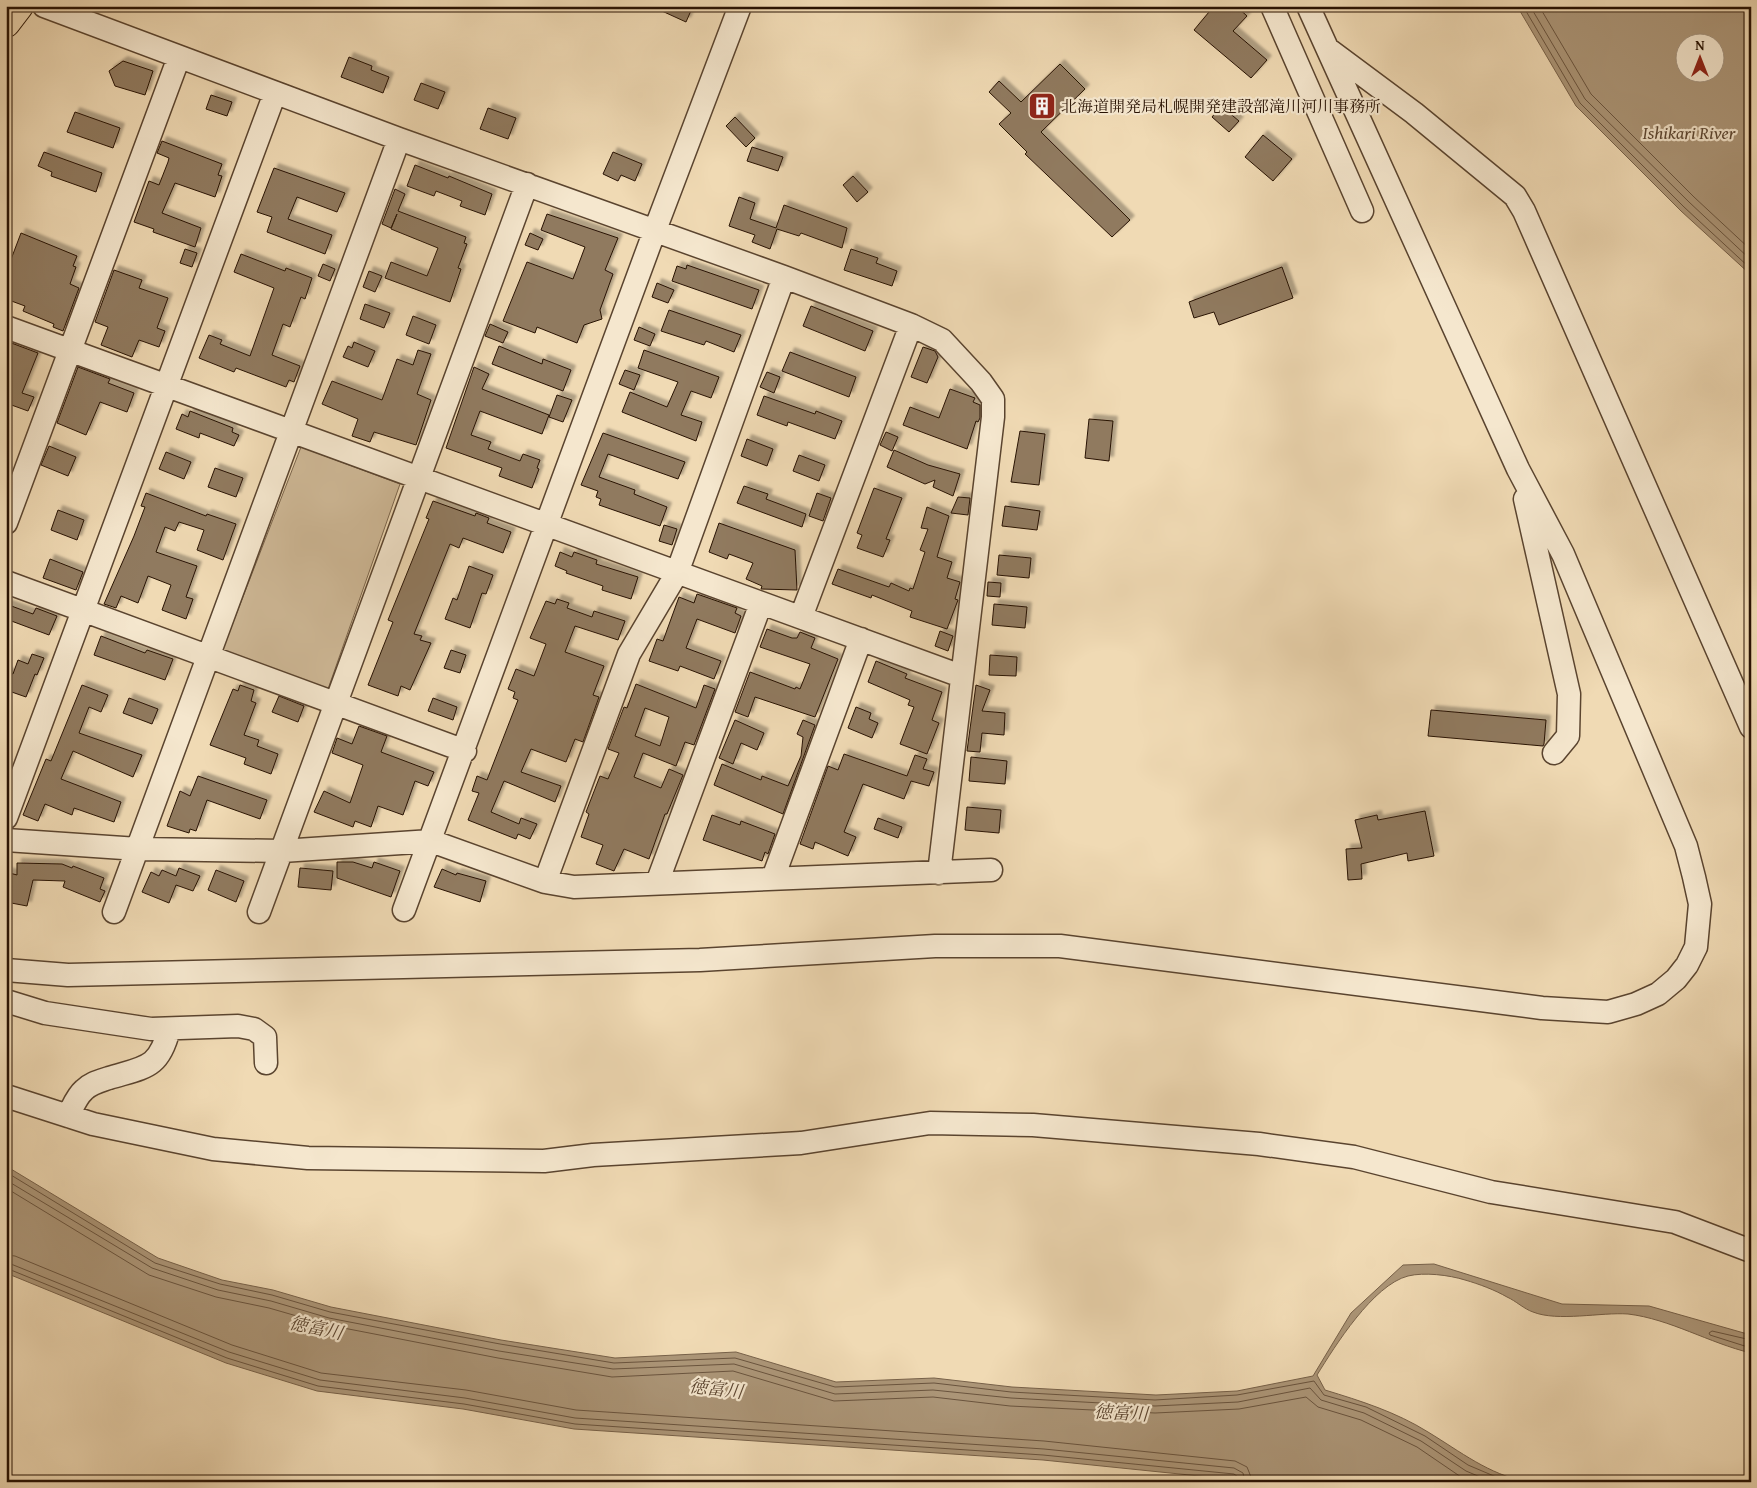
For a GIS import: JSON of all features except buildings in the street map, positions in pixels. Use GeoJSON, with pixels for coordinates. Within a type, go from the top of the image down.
{"type":"FeatureCollection","features":[{"type":"Feature","properties":{"kind":"highway"},"geometry":{"type":"LineString","coordinates":[[6,23],[19,6]]}},
{"type":"Feature","properties":{"kind":"street"},"geometry":{"type":"LineString","coordinates":[[44,6],[275,93],[784,277],[911,325],[942,340],[982,382],[993,399],[993,416],[939,872]]}},
{"type":"Feature","properties":{"kind":"street"},"geometry":{"type":"LineString","coordinates":[[404,910],[431,841],[654,230],[740,6]]}},
{"type":"Feature","properties":{"kind":"street"},"geometry":{"type":"LineString","coordinates":[[1272,6],[1362,211]]}},
{"type":"Feature","properties":{"kind":"street"},"geometry":{"type":"LineString","coordinates":[[6,970],[68,975],[508,965],[700,960],[935,946],[1060,946],[1542,1008],[1608,1012],[1636,1004],[1658,994],[1676,979],[1687,965],[1696,947],[1700,904],[1686,846],[1563,554],[1518,469],[1308,10]]}},
{"type":"Feature","properties":{"kind":"street"},"geometry":{"type":"LineString","coordinates":[[1327,49],[1414,113],[1515,196],[1524,211],[1751,728]]}},
{"type":"Feature","properties":{"kind":"street"},"geometry":{"type":"LineString","coordinates":[[6,522],[179,57]]}},
{"type":"Feature","properties":{"kind":"street"},"geometry":{"type":"LineString","coordinates":[[6,818],[275,93]]}},
{"type":"Feature","properties":{"kind":"street"},"geometry":{"type":"LineString","coordinates":[[114,912],[399,138]]}},
{"type":"Feature","properties":{"kind":"street"},"geometry":{"type":"LineString","coordinates":[[259,912],[527,184]]}},
{"type":"Feature","properties":{"kind":"street"},"geometry":{"type":"LineString","coordinates":[[545,882],[629,654],[678,573],[784,277]]}},
{"type":"Feature","properties":{"kind":"street"},"geometry":{"type":"LineString","coordinates":[[801,617],[911,325]]}},
{"type":"Feature","properties":{"kind":"street"},"geometry":{"type":"LineString","coordinates":[[6,327],[546,526],[961,676]]}},
{"type":"Feature","properties":{"kind":"street"},"geometry":{"type":"LineString","coordinates":[[1518,469],[1569,694],[1568,736],[1554,753]]}},
{"type":"Feature","properties":{"kind":"street"},"geometry":{"type":"LineString","coordinates":[[6,582],[464,751]]}},
{"type":"Feature","properties":{"kind":"street"},"geometry":{"type":"LineString","coordinates":[[657,883],[761,603]]}},
{"type":"Feature","properties":{"kind":"street"},"geometry":{"type":"LineString","coordinates":[[773,878],[862,639]]}},
{"type":"Feature","properties":{"kind":"street"},"geometry":{"type":"LineString","coordinates":[[6,840],[138,849],[282,851],[431,841],[545,882],[574,886],[991,870]]}},
{"type":"Feature","properties":{"kind":"street"},"geometry":{"type":"LineString","coordinates":[[6,1001],[45,1013],[151,1029],[238,1026],[254,1029],[265,1037],[266,1063]]}},
{"type":"Feature","properties":{"kind":"street"},"geometry":{"type":"LineString","coordinates":[[68,1116],[85,1088],[96,1082],[139,1069],[156,1061],[164,1049],[169,1029]]}},
{"type":"Feature","properties":{"kind":"street"},"geometry":{"type":"LineString","coordinates":[[6,1096],[93,1124],[213,1150],[308,1158],[544,1161],[593,1155],[801,1143],[930,1123],[1033,1125],[1259,1144],[1354,1157],[1491,1192],[1674,1222],[1751,1251]]}},
{"type":"Feature","properties":{"kind":"shaded area"},"geometry":{"type":"Polygon","coordinates":[[[301,447],[400,484],[328,689],[222,651],[301,447]]]}},
{"type":"Feature","properties":{"kind":"water","name":"Ishikari River"},"geometry":{"type":"Polygon","coordinates":[[[1517,6],[1751,6],[1751,275],[1681,211],[1576,106],[1517,6]]]}},
{"type":"Feature","properties":{"kind":"water","name":"徳富川"},"geometry":{"type":"Polygon","coordinates":[[[6,1166],[158,1258],[222,1280],[273,1290],[331,1307],[501,1340],[615,1358],[736,1352],[836,1382],[934,1378],[1012,1387],[1156,1395],[1237,1391],[1313,1376],[1351,1313],[1403,1265],[1434,1264],[1562,1304],[1649,1306],[1751,1335],[1751,1353],[1659,1321],[1628,1314],[1543,1315],[1530,1311],[1492,1290],[1452,1277],[1429,1274],[1408,1276],[1382,1291],[1344,1333],[1317,1375],[1325,1390],[1391,1413],[1416,1425],[1487,1468],[1527,1482],[1258,1482],[1043,1460],[574,1429],[463,1409],[317,1391],[226,1363],[6,1273],[6,1166]]]}},
{"type":"Feature","properties":{"kind":"place","name":"北海道開発局札幌開発建設部滝川河川事務所"},"geometry":{"type":"Point","coordinates":[1042,106]}}]}
